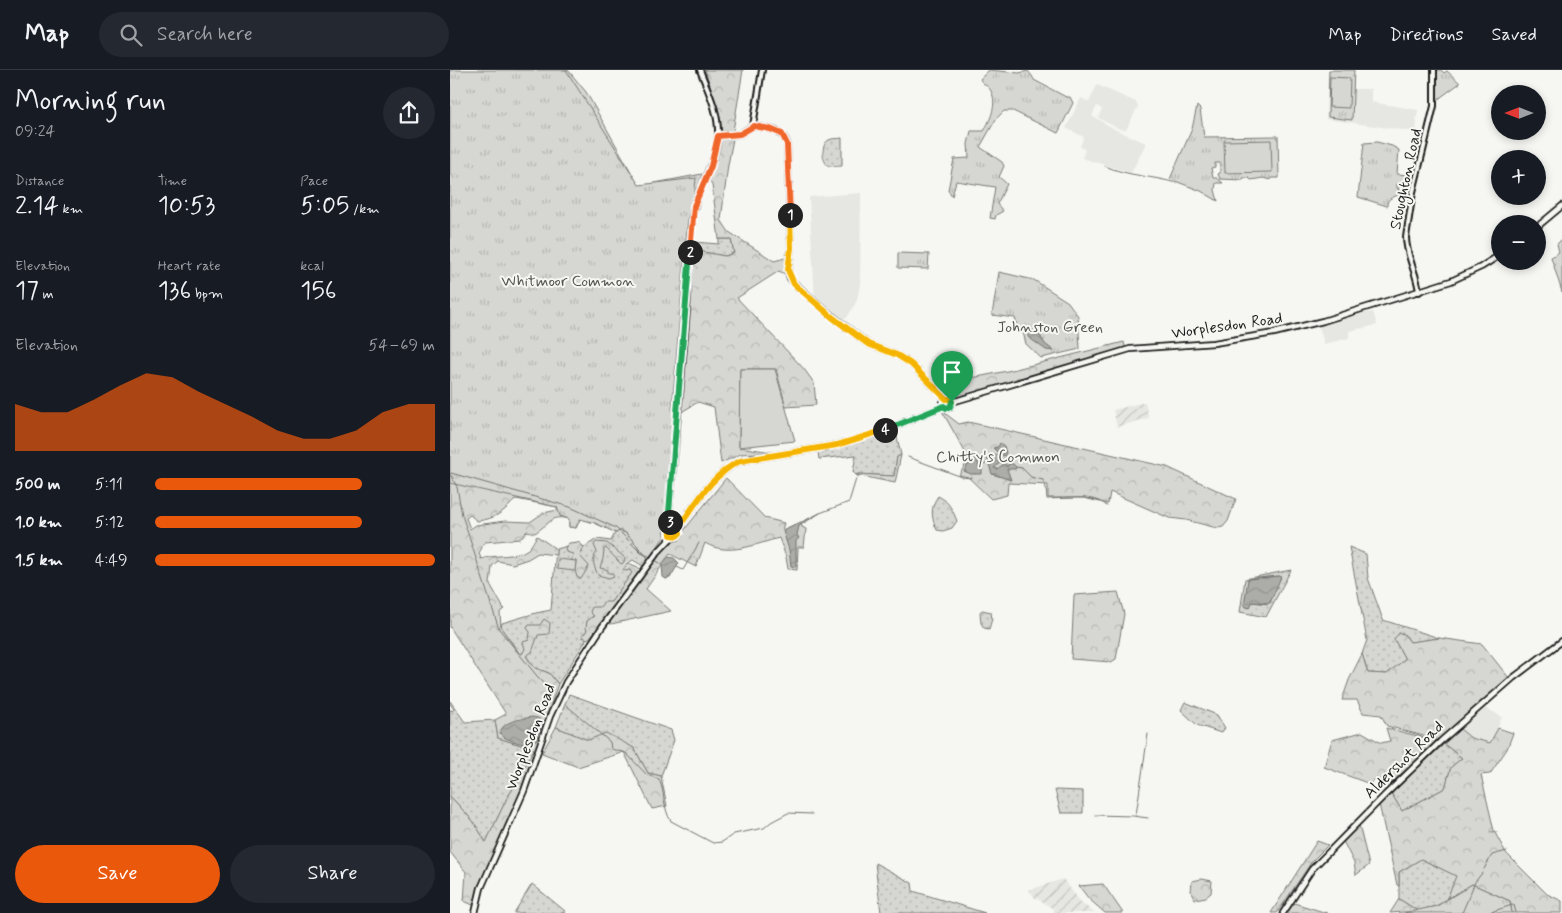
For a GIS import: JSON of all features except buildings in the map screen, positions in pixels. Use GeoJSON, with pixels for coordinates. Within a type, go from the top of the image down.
{"type":"FeatureCollection","features":[{"type":"Feature","properties":{"kind":"main road"},"geometry":{"type":"LineString","coordinates":[[1546,219],[1562,206]]}},
{"type":"Feature","properties":{"kind":"main road","name":"Worplesdon Road"},"geometry":{"type":"LineString","coordinates":[[952,402],[1129,349],[1214,343],[1274,333],[1323,321],[1460,278],[1491,260]]}},
{"type":"Feature","properties":{"kind":"main road"},"geometry":{"type":"LineString","coordinates":[[678,528],[680,534],[673,536],[671,533],[672,529],[678,528],[716,478],[730,466],[740,461],[837,445],[880,432],[944,406],[946,408],[950,407],[952,402],[946,399],[943,402],[944,406]]}},
{"type":"Feature","properties":{"kind":"main road","name":"Worplesdon Road"},"geometry":{"type":"LineString","coordinates":[[475,913],[481,888],[524,791],[560,693],[591,643],[653,559],[673,536]]}},
{"type":"Feature","properties":{"kind":"main road","name":"Aldershot Road"},"geometry":{"type":"LineString","coordinates":[[1283,913],[1312,868],[1386,794],[1441,741],[1513,678],[1561,641]]}},
{"type":"Feature","properties":{"kind":"street"},"geometry":{"type":"LineString","coordinates":[[672,529],[669,512],[692,220],[696,198],[711,166],[718,136],[717,119],[713,103],[700,70]]}},
{"type":"Feature","properties":{"kind":"street"},"geometry":{"type":"LineString","coordinates":[[754,126],[762,70]]}},
{"type":"Feature","properties":{"kind":"street","name":"Stoughton Road"},"geometry":{"type":"LineString","coordinates":[[1419,292],[1406,244],[1406,237],[1413,192],[1434,106],[1434,70]]}},
{"type":"Feature","properties":{"kind":"street"},"geometry":{"type":"LineString","coordinates":[[718,136],[740,134],[754,126],[777,131],[782,134],[787,144],[791,248],[788,270],[794,284],[832,317],[868,344],[897,355],[911,364],[946,399]]}},
{"type":"Feature","properties":{"kind":"shaded area"},"geometry":{"type":"Polygon","coordinates":[[[1328,70],[1354,70],[1353,89],[1371,89],[1371,102],[1418,110],[1416,132],[1326,119],[1328,70]]]}},
{"type":"Feature","properties":{"kind":"shaded area"},"geometry":{"type":"Polygon","coordinates":[[[1097,85],[1136,102],[1138,106],[1126,130],[1098,118],[1102,109],[1097,106],[1092,116],[1118,131],[1146,143],[1131,173],[1082,158],[1085,150],[1080,146],[1084,137],[1066,128],[1081,98],[1089,102],[1097,85]]]}},
{"type":"Feature","properties":{"kind":"shaded area"},"geometry":{"type":"Polygon","coordinates":[[[861,193],[860,284],[856,302],[848,316],[845,319],[839,319],[815,300],[809,197],[861,193]]]}},
{"type":"Feature","properties":{"kind":"shaded area"},"geometry":{"type":"Polygon","coordinates":[[[1373,312],[1377,325],[1349,331],[1349,338],[1324,344],[1319,326],[1358,314],[1373,312]]]}},
{"type":"Feature","properties":{"kind":"shaded area"},"geometry":{"type":"Polygon","coordinates":[[[1145,402],[1149,418],[1117,427],[1113,410],[1145,402]]]}},
{"type":"Feature","properties":{"kind":"shaded area"},"geometry":{"type":"Polygon","coordinates":[[[1484,707],[1502,717],[1491,743],[1471,738],[1461,730],[1484,707]]]}},
{"type":"Feature","properties":{"kind":"shaded area"},"geometry":{"type":"Polygon","coordinates":[[[1063,879],[1080,901],[1094,913],[1055,913],[1052,908],[1034,897],[1029,890],[1063,879]]]}},
{"type":"Feature","properties":{"kind":"green space","name":"Whitmoor Common"},"geometry":{"type":"Polygon","coordinates":[[[450,70],[566,70],[639,185],[696,178],[664,537],[649,559],[627,534],[621,530],[616,533],[595,523],[580,519],[576,528],[569,527],[569,519],[560,516],[557,507],[450,483],[450,70]]]}},
{"type":"Feature","properties":{"kind":"green space","name":"Whitmoor Common"},"geometry":{"type":"Polygon","coordinates":[[[516,70],[568,70],[586,92],[639,186],[702,174],[687,224],[649,559],[627,534],[621,530],[616,533],[595,523],[580,519],[576,528],[569,527],[569,519],[563,518],[554,519],[535,533],[527,531],[520,539],[485,542],[479,553],[481,559],[518,554],[529,548],[537,536],[556,549],[556,555],[538,553],[513,564],[498,561],[492,566],[490,584],[504,609],[500,612],[501,628],[519,653],[522,654],[525,649],[523,642],[529,640],[530,632],[527,628],[529,625],[540,625],[544,619],[550,623],[549,634],[538,635],[532,652],[526,656],[535,668],[549,673],[558,684],[516,804],[473,905],[464,901],[466,872],[450,852],[450,796],[473,821],[486,842],[507,798],[534,749],[498,738],[495,720],[506,714],[450,627],[450,440],[516,70]],[[516,499],[503,511],[489,519],[477,521],[470,515],[466,518],[470,529],[476,525],[505,521],[530,522],[543,513],[558,510],[557,507],[516,499]]]}},
{"type":"Feature","properties":{"kind":"green space"},"geometry":{"type":"Polygon","coordinates":[[[705,70],[743,70],[733,131],[721,131],[714,97],[705,70]]]}},
{"type":"Feature","properties":{"kind":"green space"},"geometry":{"type":"Polygon","coordinates":[[[989,70],[1019,73],[1028,71],[1034,80],[1066,97],[1070,97],[1073,103],[1058,133],[1013,111],[1004,111],[996,119],[980,147],[1002,162],[1004,166],[999,177],[1007,184],[997,204],[1003,211],[996,215],[995,219],[990,218],[995,187],[956,181],[952,196],[948,190],[954,159],[969,158],[968,144],[971,131],[984,131],[991,117],[993,96],[990,89],[980,79],[989,70]]]}},
{"type":"Feature","properties":{"kind":"green space"},"geometry":{"type":"Polygon","coordinates":[[[1329,70],[1354,70],[1352,120],[1328,117],[1329,70]]]}},
{"type":"Feature","properties":{"kind":"green space"},"geometry":{"type":"Polygon","coordinates":[[[1436,70],[1441,70],[1444,73],[1447,71],[1460,83],[1437,100],[1436,70]]]}},
{"type":"Feature","properties":{"kind":"green space"},"geometry":{"type":"Polygon","coordinates":[[[1330,77],[1350,78],[1349,108],[1329,107],[1330,77]]]}},
{"type":"Feature","properties":{"kind":"green space"},"geometry":{"type":"Polygon","coordinates":[[[1197,106],[1200,109],[1204,137],[1278,136],[1279,178],[1271,178],[1270,180],[1263,178],[1251,180],[1249,178],[1243,178],[1243,180],[1220,179],[1218,174],[1220,173],[1220,163],[1215,163],[1215,167],[1211,168],[1213,178],[1217,178],[1223,183],[1216,183],[1215,190],[1218,201],[1201,191],[1170,179],[1192,129],[1197,106]]]}},
{"type":"Feature","properties":{"kind":"green space"},"geometry":{"type":"Polygon","coordinates":[[[842,138],[842,166],[829,166],[823,157],[824,145],[830,139],[842,138]]]}},
{"type":"Feature","properties":{"kind":"green space"},"geometry":{"type":"Polygon","coordinates":[[[721,139],[733,139],[721,220],[729,232],[774,261],[785,258],[785,274],[779,271],[737,298],[804,369],[814,383],[816,405],[786,407],[776,369],[740,369],[739,447],[772,452],[741,454],[721,463],[714,407],[698,402],[680,413],[692,250],[725,256],[734,253],[731,239],[719,239],[712,185],[709,181],[721,139]]]}},
{"type":"Feature","properties":{"kind":"green space"},"geometry":{"type":"Polygon","coordinates":[[[1271,140],[1272,172],[1225,173],[1224,141],[1271,140]]]}},
{"type":"Feature","properties":{"kind":"green space"},"geometry":{"type":"Polygon","coordinates":[[[1377,142],[1399,150],[1397,174],[1407,175],[1405,185],[1397,184],[1397,188],[1399,188],[1398,195],[1389,200],[1387,206],[1358,197],[1364,143],[1377,142]]]}},
{"type":"Feature","properties":{"kind":"green space"},"geometry":{"type":"Polygon","coordinates":[[[719,239],[731,239],[734,253],[725,256],[692,250],[694,242],[719,244],[719,239]]]}},
{"type":"Feature","properties":{"kind":"green space"},"geometry":{"type":"Polygon","coordinates":[[[1562,239],[1562,292],[1551,257],[1559,252],[1557,244],[1562,239]]]}},
{"type":"Feature","properties":{"kind":"green space"},"geometry":{"type":"Polygon","coordinates":[[[898,253],[929,254],[928,269],[898,268],[898,253]]]}},
{"type":"Feature","properties":{"kind":"green space","name":"Johnston Green"},"geometry":{"type":"Polygon","coordinates":[[[999,272],[1034,280],[1068,302],[1078,316],[1080,349],[1041,358],[1026,344],[1023,332],[1019,332],[1015,318],[992,315],[999,272]]]}},
{"type":"Feature","properties":{"kind":"green space"},"geometry":{"type":"Polygon","coordinates":[[[1124,342],[1125,346],[1123,349],[959,397],[949,396],[931,381],[977,377],[1012,370],[1124,342]]]}},
{"type":"Feature","properties":{"kind":"green space"},"geometry":{"type":"Polygon","coordinates":[[[740,369],[775,369],[795,441],[739,447],[740,369]]]}},
{"type":"Feature","properties":{"kind":"green space","name":"Chitty's Common"},"geometry":{"type":"Polygon","coordinates":[[[942,411],[959,424],[968,422],[1167,467],[1236,499],[1228,521],[1223,527],[1217,528],[1186,520],[1169,518],[1110,492],[1108,504],[1084,498],[1048,498],[1048,485],[1008,483],[1007,495],[991,499],[968,477],[959,475],[969,459],[942,411]]]}},
{"type":"Feature","properties":{"kind":"green space"},"geometry":{"type":"Polygon","coordinates":[[[895,428],[901,455],[897,457],[894,476],[856,475],[853,472],[856,455],[819,459],[818,452],[857,443],[895,428]]]}},
{"type":"Feature","properties":{"kind":"green space"},"geometry":{"type":"Polygon","coordinates":[[[901,455],[895,483],[856,475],[894,476],[897,457],[901,455]]]}},
{"type":"Feature","properties":{"kind":"green space"},"geometry":{"type":"Polygon","coordinates":[[[726,478],[765,518],[784,523],[782,530],[801,522],[802,527],[806,529],[804,547],[798,547],[797,570],[788,569],[779,538],[752,546],[732,549],[714,547],[705,543],[696,567],[670,554],[646,589],[671,611],[611,624],[608,623],[641,575],[660,553],[683,536],[685,529],[726,478]]]}},
{"type":"Feature","properties":{"kind":"green space"},"geometry":{"type":"Polygon","coordinates":[[[938,496],[948,503],[957,521],[952,528],[943,531],[937,530],[933,517],[933,508],[938,496]]]}},
{"type":"Feature","properties":{"kind":"green space"},"geometry":{"type":"Polygon","coordinates":[[[620,530],[627,534],[649,559],[643,566],[633,560],[628,563],[632,573],[611,602],[600,607],[587,621],[587,630],[582,636],[586,639],[585,642],[558,684],[549,673],[535,668],[526,656],[519,653],[501,628],[502,623],[551,610],[556,549],[578,542],[584,547],[597,539],[611,541],[615,533],[620,530]]]}},
{"type":"Feature","properties":{"kind":"green space"},"geometry":{"type":"Polygon","coordinates":[[[578,542],[584,547],[580,556],[589,566],[581,579],[577,577],[575,571],[576,561],[571,561],[573,554],[566,552],[565,548],[569,543],[578,542]]]}},
{"type":"Feature","properties":{"kind":"green space"},"geometry":{"type":"Polygon","coordinates":[[[596,542],[607,543],[624,557],[625,560],[622,564],[606,548],[604,549],[600,568],[608,570],[608,573],[612,573],[614,576],[609,578],[598,575],[594,563],[594,557],[597,552],[594,545],[596,542]]]}},
{"type":"Feature","properties":{"kind":"green space"},"geometry":{"type":"Polygon","coordinates":[[[1349,547],[1366,554],[1368,578],[1383,620],[1439,638],[1410,642],[1404,634],[1394,639],[1405,659],[1387,674],[1367,673],[1362,654],[1367,640],[1349,547]]]}},
{"type":"Feature","properties":{"kind":"green space"},"geometry":{"type":"Polygon","coordinates":[[[558,559],[576,561],[575,571],[557,569],[558,559]]]}},
{"type":"Feature","properties":{"kind":"green space"},"geometry":{"type":"Polygon","coordinates":[[[628,563],[638,567],[641,571],[606,619],[588,639],[582,637],[587,630],[587,621],[594,616],[590,612],[592,607],[600,607],[604,602],[611,602],[632,573],[630,570],[623,570],[628,563]]]}},
{"type":"Feature","properties":{"kind":"green space"},"geometry":{"type":"Polygon","coordinates":[[[1291,570],[1266,617],[1240,612],[1245,579],[1291,570]],[[1280,576],[1248,579],[1252,602],[1268,604],[1280,576]]]}},
{"type":"Feature","properties":{"kind":"green space"},"geometry":{"type":"Polygon","coordinates":[[[1118,592],[1124,614],[1116,659],[1111,662],[1071,659],[1074,595],[1118,592]]]}},
{"type":"Feature","properties":{"kind":"green space"},"geometry":{"type":"Polygon","coordinates":[[[982,610],[991,612],[992,619],[989,629],[984,628],[981,623],[980,612],[982,610]]]}},
{"type":"Feature","properties":{"kind":"green space"},"geometry":{"type":"Polygon","coordinates":[[[1399,633],[1404,634],[1410,642],[1439,638],[1482,644],[1509,678],[1438,740],[1387,726],[1381,715],[1363,713],[1357,700],[1342,700],[1349,680],[1362,654],[1368,673],[1387,674],[1405,659],[1394,639],[1399,633]]]}},
{"type":"Feature","properties":{"kind":"green space"},"geometry":{"type":"Polygon","coordinates":[[[569,694],[671,730],[674,740],[661,776],[648,773],[634,748],[588,740],[556,727],[569,694]]]}},
{"type":"Feature","properties":{"kind":"green space"},"geometry":{"type":"Polygon","coordinates":[[[450,701],[465,722],[495,720],[498,738],[535,749],[507,798],[486,843],[473,821],[450,796],[450,709],[452,711],[454,709],[450,701]]]}},
{"type":"Feature","properties":{"kind":"green space"},"geometry":{"type":"Polygon","coordinates":[[[1185,702],[1217,715],[1225,728],[1221,733],[1197,725],[1181,710],[1185,702]]]}},
{"type":"Feature","properties":{"kind":"green space"},"geometry":{"type":"Polygon","coordinates":[[[556,727],[588,740],[606,733],[634,748],[648,773],[661,776],[667,806],[652,809],[624,752],[578,767],[542,753],[556,727]]]}},
{"type":"Feature","properties":{"kind":"green space"},"geometry":{"type":"Polygon","coordinates":[[[1386,728],[1437,741],[1390,784],[1376,778],[1370,784],[1324,767],[1332,740],[1362,732],[1381,743],[1390,741],[1386,728]]]}},
{"type":"Feature","properties":{"kind":"green space"},"geometry":{"type":"Polygon","coordinates":[[[1498,728],[1513,733],[1507,749],[1490,774],[1481,775],[1494,831],[1506,853],[1547,894],[1562,901],[1562,913],[1512,913],[1510,901],[1472,884],[1447,899],[1456,876],[1421,859],[1399,872],[1399,886],[1397,885],[1379,804],[1391,793],[1402,811],[1445,788],[1451,767],[1462,758],[1444,744],[1460,729],[1471,738],[1490,743],[1498,728]]]}},
{"type":"Feature","properties":{"kind":"green space"},"geometry":{"type":"Polygon","coordinates":[[[1444,744],[1462,758],[1451,767],[1445,788],[1402,811],[1391,793],[1444,744]]]}},
{"type":"Feature","properties":{"kind":"green space"},"geometry":{"type":"Polygon","coordinates":[[[1055,790],[1083,791],[1083,813],[1061,813],[1055,790]]]}},
{"type":"Feature","properties":{"kind":"green space"},"geometry":{"type":"Polygon","coordinates":[[[1359,825],[1369,865],[1356,875],[1354,863],[1343,841],[1359,825]]]}},
{"type":"Feature","properties":{"kind":"green space"},"geometry":{"type":"Polygon","coordinates":[[[1317,841],[1328,845],[1313,860],[1277,913],[1271,913],[1317,841]]]}},
{"type":"Feature","properties":{"kind":"green space"},"geometry":{"type":"Polygon","coordinates":[[[1421,859],[1457,876],[1444,901],[1418,911],[1399,899],[1399,872],[1421,859]]]}},
{"type":"Feature","properties":{"kind":"green space"},"geometry":{"type":"Polygon","coordinates":[[[875,863],[912,883],[913,891],[985,913],[881,913],[875,863]]]}},
{"type":"Feature","properties":{"kind":"green space"},"geometry":{"type":"Polygon","coordinates":[[[1202,879],[1212,881],[1211,893],[1206,897],[1195,899],[1191,891],[1192,881],[1202,879]]]}},
{"type":"Feature","properties":{"kind":"green space"},"geometry":{"type":"Polygon","coordinates":[[[532,884],[565,911],[565,913],[514,913],[532,884]]]}},
{"type":"Feature","properties":{"kind":"green space"},"geometry":{"type":"Polygon","coordinates":[[[1103,884],[1123,913],[1105,913],[1089,899],[1079,886],[1103,884]]]}},
{"type":"Feature","properties":{"kind":"green space"},"geometry":{"type":"Polygon","coordinates":[[[1472,884],[1510,901],[1512,913],[1404,913],[1437,906],[1472,884]]]}},
{"type":"Feature","properties":{"kind":"green space"},"geometry":{"type":"Polygon","coordinates":[[[1399,899],[1418,911],[1390,913],[1399,899]]]}},
{"type":"Feature","properties":{"kind":"green space"},"geometry":{"type":"Polygon","coordinates":[[[1294,903],[1327,913],[1287,913],[1294,903]]]}},
{"type":"Feature","properties":{"kind":"water"},"geometry":{"type":"Polygon","coordinates":[[[1033,330],[1038,332],[1045,344],[1054,351],[1046,350],[1028,337],[1028,333],[1033,330]]]}},
{"type":"Feature","properties":{"kind":"water"},"geometry":{"type":"Polygon","coordinates":[[[1000,443],[1004,446],[1006,453],[1004,456],[1000,454],[1001,462],[994,468],[997,469],[1005,463],[1007,467],[1009,463],[1013,464],[1016,467],[1015,469],[1007,469],[1011,480],[992,474],[987,458],[999,454],[993,448],[998,447],[1000,443]]]}},
{"type":"Feature","properties":{"kind":"water"},"geometry":{"type":"Polygon","coordinates":[[[977,456],[979,468],[982,468],[982,474],[971,474],[964,471],[971,459],[973,463],[977,456]]]}},
{"type":"Feature","properties":{"kind":"water"},"geometry":{"type":"Polygon","coordinates":[[[820,513],[799,526],[797,535],[799,538],[796,541],[796,567],[791,566],[789,550],[783,531],[820,513]]]}},
{"type":"Feature","properties":{"kind":"water"},"geometry":{"type":"Polygon","coordinates":[[[668,557],[674,558],[679,563],[670,578],[666,579],[663,577],[662,564],[668,557]]]}},
{"type":"Feature","properties":{"kind":"water"},"geometry":{"type":"Polygon","coordinates":[[[1281,577],[1270,603],[1252,602],[1250,608],[1244,606],[1248,579],[1281,577]]]}},
{"type":"Feature","properties":{"kind":"water"},"geometry":{"type":"Polygon","coordinates":[[[532,717],[538,718],[541,722],[539,734],[534,742],[520,743],[506,738],[500,733],[501,729],[508,723],[532,717]]]}},
{"type":"Feature","properties":{"kind":"waterway"},"geometry":{"type":"LineString","coordinates":[[1105,166],[1122,172],[1176,183]]}},
{"type":"Feature","properties":{"kind":"waterway"},"geometry":{"type":"LineString","coordinates":[[672,410],[686,240]]}},
{"type":"Feature","properties":{"kind":"waterway"},"geometry":{"type":"LineString","coordinates":[[694,249],[694,257]]}},
{"type":"Feature","properties":{"kind":"waterway"},"geometry":{"type":"LineString","coordinates":[[908,457],[962,477],[971,478],[971,476]]}},
{"type":"Feature","properties":{"kind":"waterway"},"geometry":{"type":"LineString","coordinates":[[979,467],[988,463]]}},
{"type":"Feature","properties":{"kind":"waterway"},"geometry":{"type":"LineString","coordinates":[[1016,467],[1022,468],[1031,477],[1043,480],[1047,499],[1070,498]]}},
{"type":"Feature","properties":{"kind":"waterway"},"geometry":{"type":"LineString","coordinates":[[451,473],[570,507],[616,528],[641,553],[651,557]]}},
{"type":"Feature","properties":{"kind":"waterway"},"geometry":{"type":"LineString","coordinates":[[450,474],[457,487],[462,515],[499,629],[537,676],[555,694]]}},
{"type":"Feature","properties":{"kind":"waterway"},"geometry":{"type":"LineString","coordinates":[[820,513],[849,502],[856,479]]}},
{"type":"Feature","properties":{"kind":"waterway"},"geometry":{"type":"LineString","coordinates":[[1071,498],[1090,499],[1099,501],[1107,506]]}},
{"type":"Feature","properties":{"kind":"waterway"},"geometry":{"type":"LineString","coordinates":[[677,567],[683,570],[699,543]]}},
{"type":"Feature","properties":{"kind":"waterway"},"geometry":{"type":"LineString","coordinates":[[654,560],[662,564]]}},
{"type":"Feature","properties":{"kind":"waterway"},"geometry":{"type":"LineString","coordinates":[[566,705],[610,742],[611,749],[626,753],[647,775],[659,779],[668,816],[671,821],[713,843],[722,842],[734,834],[764,828],[788,813],[812,814]]}},
{"type":"Feature","properties":{"kind":"waterway"},"geometry":{"type":"LineString","coordinates":[[1136,815],[1148,734]]}},
{"type":"Feature","properties":{"kind":"waterway"},"geometry":{"type":"LineString","coordinates":[[1095,815],[1132,816]]}},
{"type":"Feature","properties":{"kind":"waterway"},"geometry":{"type":"LineString","coordinates":[[1133,816],[1148,818]]}},
{"type":"Feature","properties":{"kind":"waterway"},"geometry":{"type":"LineString","coordinates":[[1490,832],[1497,832]]}},
{"type":"Feature","properties":{"kind":"waterway"},"geometry":{"type":"LineString","coordinates":[[1484,869],[1492,855],[1507,851]]}},
{"type":"Feature","properties":{"kind":"waterway"},"geometry":{"type":"LineString","coordinates":[[1462,913],[1475,882],[1482,873]]}},
{"type":"Feature","properties":{"kind":"waterway"},"geometry":{"type":"LineString","coordinates":[[1488,913],[1512,905],[1514,905],[1516,913]]}},
{"type":"Feature","properties":{"kind":"route"},"geometry":{"type":"LineString","coordinates":[[754,126],[777,131],[782,134],[787,144],[791,248],[788,270],[790,278],[794,284],[832,317],[868,344],[903,358],[946,399],[952,400],[952,402],[950,407],[946,408],[944,406],[880,432],[837,445],[740,461],[724,470],[716,478],[678,528],[679,536],[674,537],[671,535],[672,529],[669,512],[692,220],[696,198],[711,166],[718,136],[737,135],[754,126]]}}]}
